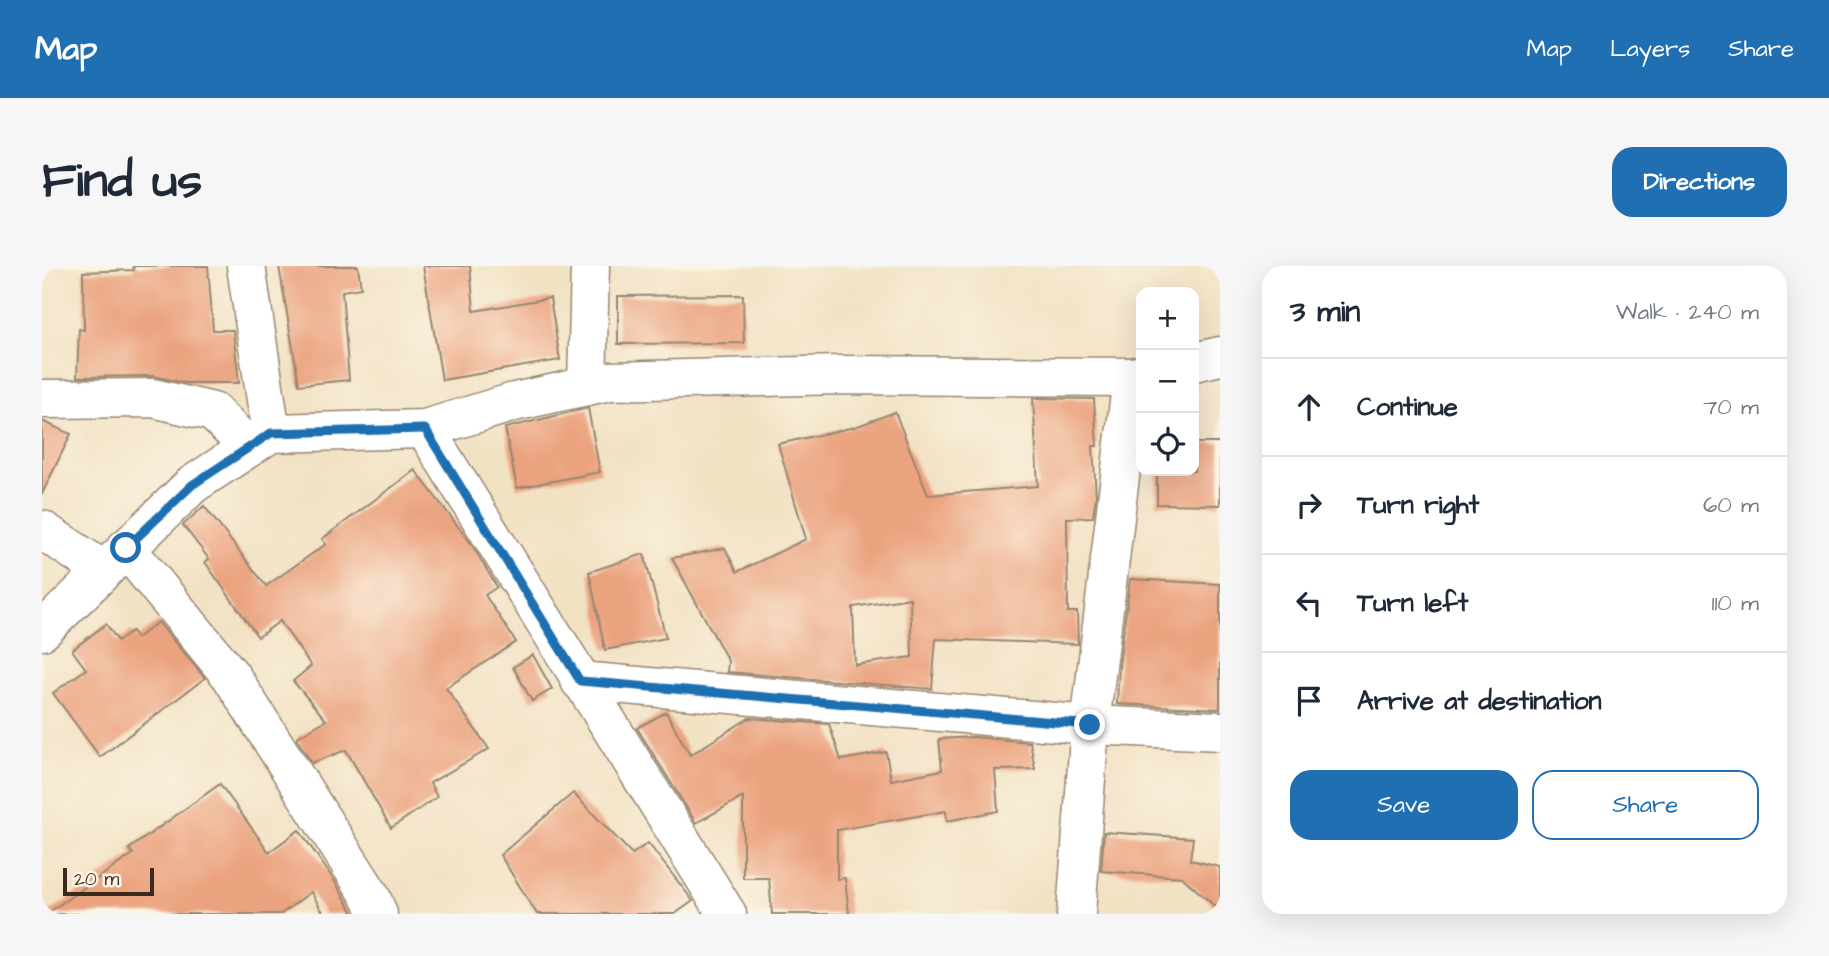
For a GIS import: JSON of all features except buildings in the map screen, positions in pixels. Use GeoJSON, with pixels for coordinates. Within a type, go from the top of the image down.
{"type":"FeatureCollection","features":[{"type":"Feature","properties":{"kind":"street"},"geometry":{"type":"LineString","coordinates":[[246,266],[260,440]]}},
{"type":"Feature","properties":{"kind":"street"},"geometry":{"type":"LineString","coordinates":[[587,386],[590,266]]}},
{"type":"Feature","properties":{"kind":"street"},"geometry":{"type":"LineString","coordinates":[[1199,361],[1220,356]]}},
{"type":"Feature","properties":{"kind":"street"},"geometry":{"type":"LineString","coordinates":[[42,631],[192,485],[260,440],[425,429],[514,402],[610,382],[839,375],[1136,376],[1090,725],[1076,914]]}},
{"type":"Feature","properties":{"kind":"street"},"geometry":{"type":"LineString","coordinates":[[42,399],[152,398],[214,412],[260,440]]}},
{"type":"Feature","properties":{"kind":"street"},"geometry":{"type":"LineString","coordinates":[[425,429],[727,914]]}},
{"type":"Feature","properties":{"kind":"street"},"geometry":{"type":"LineString","coordinates":[[42,530],[114,559],[231,676],[371,897],[378,914]]}},
{"type":"Feature","properties":{"kind":"street"},"geometry":{"type":"LineString","coordinates":[[580,681],[1090,725],[1220,731]]}},
{"type":"Feature","properties":{"kind":"route"},"geometry":{"type":"LineString","coordinates":[[126,548],[192,485],[271,433],[425,429],[580,681],[1090,725]]}}]}
